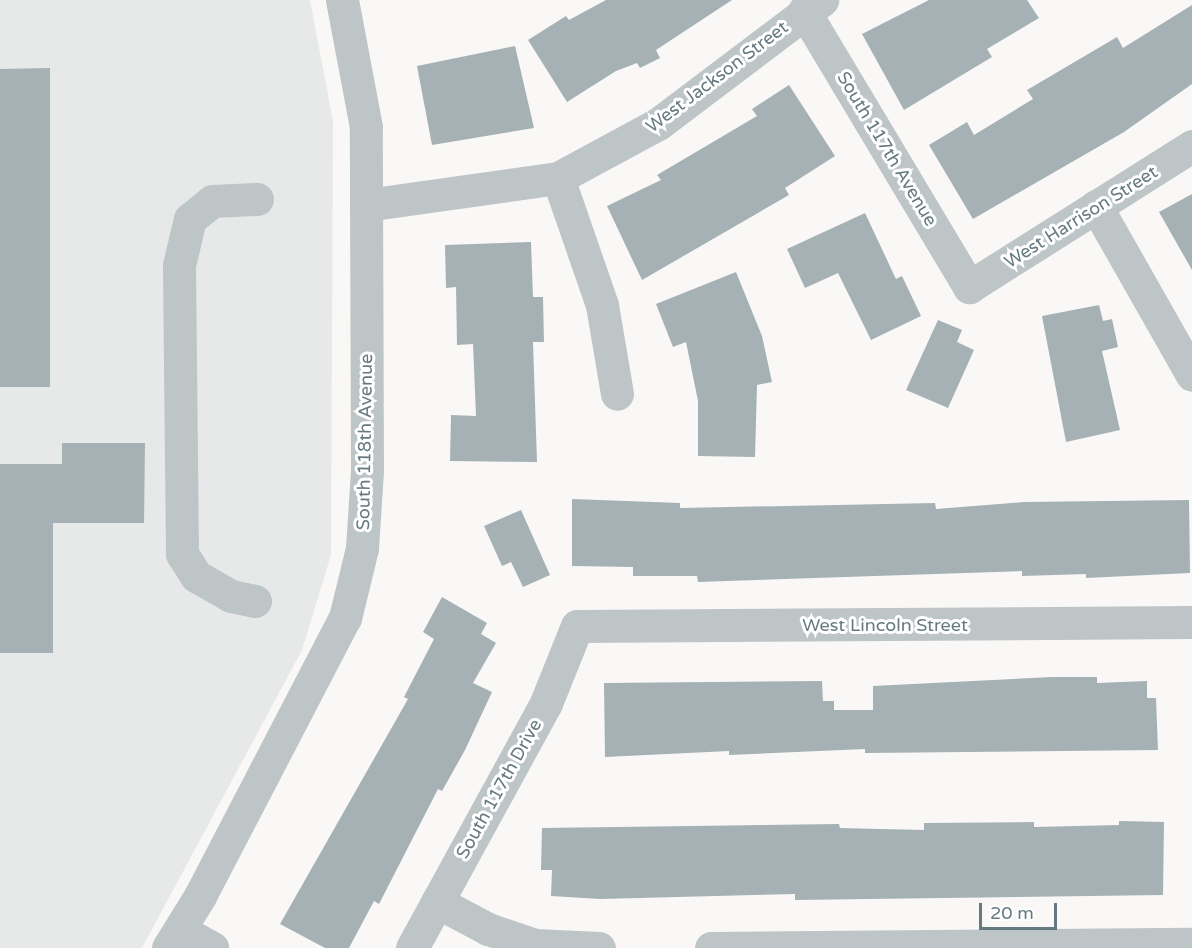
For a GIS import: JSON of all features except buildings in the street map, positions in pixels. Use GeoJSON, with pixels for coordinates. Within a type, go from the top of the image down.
{"type":"FeatureCollection","features":[{"type":"Feature","properties":{"kind":"street","name":"South 118th Avenue"},"geometry":{"type":"LineString","coordinates":[[174,939],[345,618],[352,597],[366,511],[366,128],[342,0]]}},
{"type":"Feature","properties":{"kind":"street","name":"West Jackson Street"},"geometry":{"type":"LineString","coordinates":[[366,206],[558,178],[658,124],[813,6]]}},
{"type":"Feature","properties":{"kind":"street","name":"South 117th Avenue"},"geometry":{"type":"LineString","coordinates":[[813,6],[969,287]]}},
{"type":"Feature","properties":{"kind":"street","name":"West Harrison Street"},"geometry":{"type":"LineString","coordinates":[[969,287],[1192,146]]}},
{"type":"Feature","properties":{"kind":"street"},"geometry":{"type":"LineString","coordinates":[[558,178],[602,304],[617,394]]}},
{"type":"Feature","properties":{"kind":"street"},"geometry":{"type":"LineString","coordinates":[[255,601],[231,596],[196,576],[183,554],[179,265],[190,219],[212,201],[257,200]]}},
{"type":"Feature","properties":{"kind":"street"},"geometry":{"type":"LineString","coordinates":[[1096,206],[1192,375]]}},
{"type":"Feature","properties":{"kind":"street","name":"West Lincoln Street"},"geometry":{"type":"LineString","coordinates":[[578,626],[1192,622]]}},
{"type":"Feature","properties":{"kind":"street","name":"South 117th Drive"},"geometry":{"type":"LineString","coordinates":[[412,948],[546,703],[578,626]]}},
{"type":"Feature","properties":{"kind":"street"},"geometry":{"type":"LineString","coordinates":[[437,902],[488,929],[535,945],[599,948]]}},
{"type":"Feature","properties":{"kind":"street"},"geometry":{"type":"LineString","coordinates":[[174,939],[212,948]]}},
{"type":"Feature","properties":{"kind":"street"},"geometry":{"type":"LineString","coordinates":[[711,948],[1192,944]]}},
{"type":"Feature","properties":{"kind":"shaded area"},"geometry":{"type":"Polygon","coordinates":[[[0,0],[310,0],[333,121],[331,555],[302,650],[142,948],[0,948],[0,0]]]}}]}
